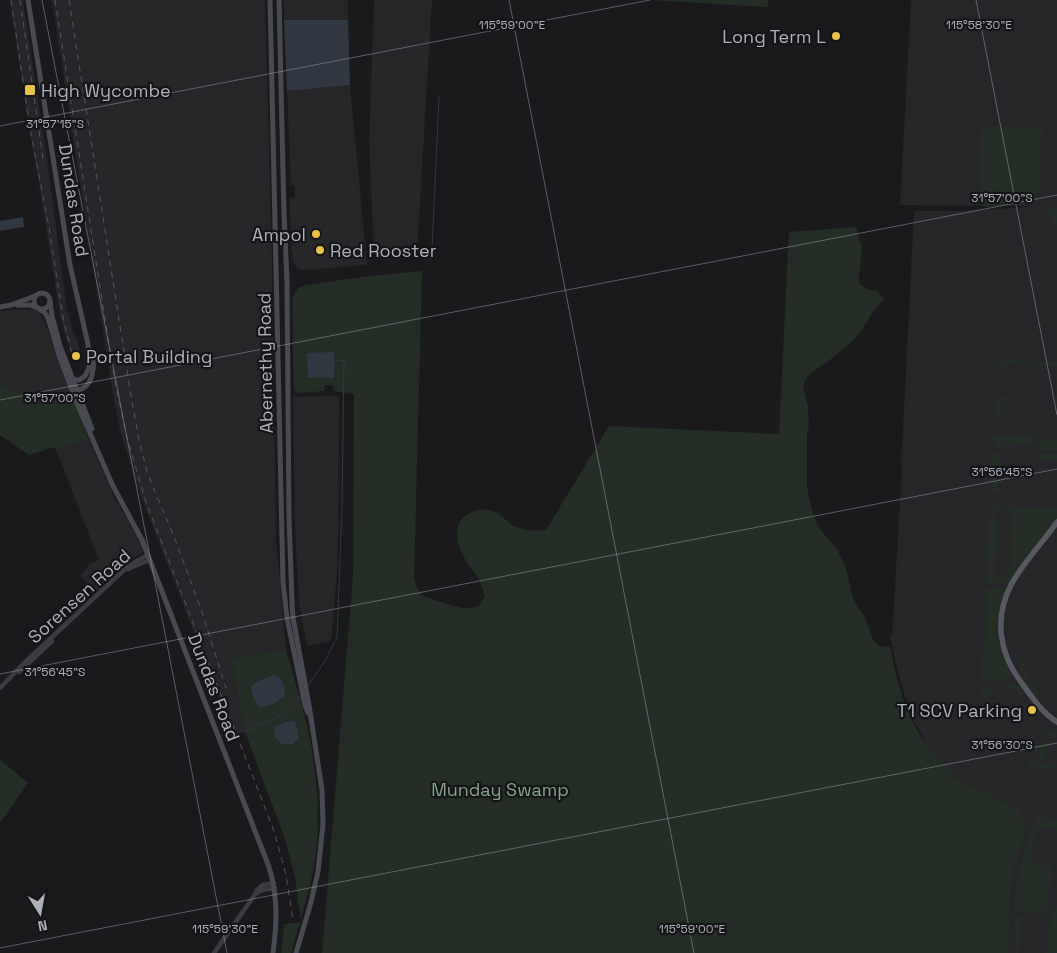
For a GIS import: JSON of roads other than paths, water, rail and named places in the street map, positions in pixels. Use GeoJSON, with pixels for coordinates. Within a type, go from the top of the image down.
{"type":"FeatureCollection","features":[{"type":"Feature","properties":{"kind":"main road","name":"Dundas Road"},"geometry":{"type":"LineString","coordinates":[[28,0],[70,265],[88,344],[92,353],[93,374],[80,398]]}},
{"type":"Feature","properties":{"kind":"main road","name":"Abernethy Road"},"geometry":{"type":"LineString","coordinates":[[270,0],[283,582],[287,618],[305,705],[317,750],[322,790],[323,824],[318,872],[296,953]]}},
{"type":"Feature","properties":{"kind":"main road","name":"Abernethy Road"},"geometry":{"type":"LineString","coordinates":[[279,0],[284,214],[288,280],[289,498],[292,602],[311,723]]}},
{"type":"Feature","properties":{"kind":"main road"},"geometry":{"type":"LineString","coordinates":[[11,305],[43,293],[48,296],[50,301],[52,323]]}},
{"type":"Feature","properties":{"kind":"main road"},"geometry":{"type":"LineString","coordinates":[[36,296],[34,303],[38,308]]}},
{"type":"Feature","properties":{"kind":"main road"},"geometry":{"type":"LineString","coordinates":[[38,308],[46,308],[50,301]]}},
{"type":"Feature","properties":{"kind":"main road"},"geometry":{"type":"LineString","coordinates":[[0,307],[30,304],[45,312],[52,323]]}},
{"type":"Feature","properties":{"kind":"main road","name":"Dundas Road"},"geometry":{"type":"LineString","coordinates":[[52,323],[72,377],[74,389],[80,398],[94,440]]}},
{"type":"Feature","properties":{"kind":"main road","name":"Dundas Road"},"geometry":{"type":"LineString","coordinates":[[52,323],[60,358],[112,484],[139,534],[149,558],[269,867],[274,886],[276,910],[273,953]]}},
{"type":"Feature","properties":{"kind":"main road","name":"Dundas Road"},"geometry":{"type":"LineString","coordinates":[[82,379],[88,368],[88,344]]}},
{"type":"Feature","properties":{"kind":"main road"},"geometry":{"type":"LineString","coordinates":[[72,377],[76,380],[82,379]]}},
{"type":"Feature","properties":{"kind":"main road"},"geometry":{"type":"LineString","coordinates":[[74,389],[82,379]]}},
{"type":"Feature","properties":{"kind":"main road"},"geometry":{"type":"LineString","coordinates":[[74,389],[82,388],[90,380]]}},
{"type":"Feature","properties":{"kind":"main road"},"geometry":{"type":"LineString","coordinates":[[1057,522],[1011,586],[1003,607],[1000,626],[1001,639],[1011,669],[1038,706],[1057,722]]}},
{"type":"Feature","properties":{"kind":"street","name":"Sorensen Road"},"geometry":{"type":"LineString","coordinates":[[0,688],[130,568],[149,558]]}},
{"type":"Feature","properties":{"kind":"street"},"geometry":{"type":"LineString","coordinates":[[214,953],[256,893],[274,886]]}},
{"type":"Feature","properties":{"kind":"waterway"},"geometry":{"type":"LineString","coordinates":[[432,248],[439,97]]}},
{"type":"Feature","properties":{"kind":"waterway"},"geometry":{"type":"LineString","coordinates":[[307,687],[325,661],[337,637],[342,507],[344,360],[334,361]]}},
{"type":"Feature","properties":{"kind":"waterway"},"geometry":{"type":"LineString","coordinates":[[245,732],[277,717],[301,697]]}},
{"type":"Feature","properties":{"kind":"railway"},"geometry":{"type":"LineString","coordinates":[[11,0],[30,129],[49,227],[63,318],[72,354]]}},
{"type":"Feature","properties":{"kind":"railway"},"geometry":{"type":"LineString","coordinates":[[20,0],[43,159]]}},
{"type":"Feature","properties":{"kind":"railway"},"geometry":{"type":"LineString","coordinates":[[55,0],[114,376],[126,434],[146,502],[274,831],[286,875],[293,920]]}},
{"type":"Feature","properties":{"kind":"railway"},"geometry":{"type":"LineString","coordinates":[[69,0],[139,440],[147,471],[201,609],[226,688]]}},
{"type":"Feature","properties":{"kind":"place","name":"Long Term L"},"geometry":{"type":"Point","coordinates":[836,36]}},
{"type":"Feature","properties":{"kind":"place","name":"High Wycombe"},"geometry":{"type":"Point","coordinates":[30,90]}},
{"type":"Feature","properties":{"kind":"place","name":"Ampol"},"geometry":{"type":"Point","coordinates":[316,234]}},
{"type":"Feature","properties":{"kind":"place","name":"Red Rooster"},"geometry":{"type":"Point","coordinates":[320,250]}},
{"type":"Feature","properties":{"kind":"place","name":"Portal Building"},"geometry":{"type":"Point","coordinates":[76,356]}},
{"type":"Feature","properties":{"kind":"place","name":"T1 SCV Parking"},"geometry":{"type":"Point","coordinates":[1032,710]}},
{"type":"Feature","properties":{"kind":"park label","name":"Munday Swamp"},"geometry":{"type":"Point","coordinates":[500,789]}}]}
